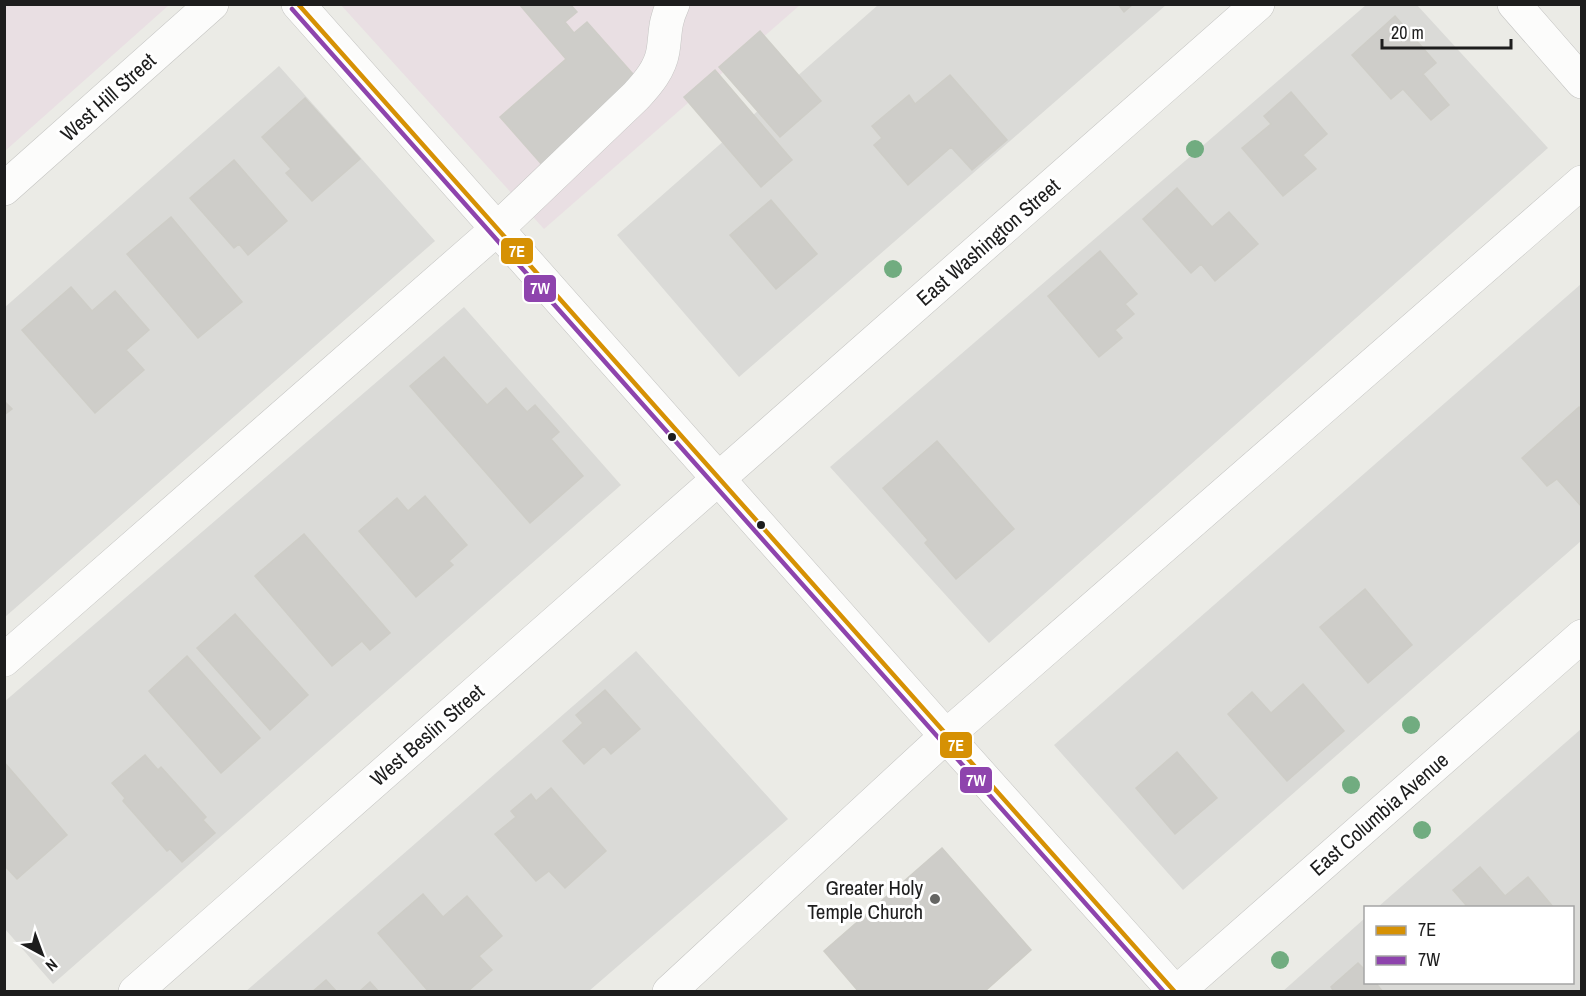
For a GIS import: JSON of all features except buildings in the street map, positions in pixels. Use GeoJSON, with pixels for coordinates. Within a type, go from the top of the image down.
{"type":"FeatureCollection","features":[{"type":"Feature","properties":{"kind":"street","name":"West Hill Street"},"geometry":{"type":"LineString","coordinates":[[4,189],[212,4]]}},
{"type":"Feature","properties":{"kind":"street"},"geometry":{"type":"LineString","coordinates":[[298,4],[946,736],[1176,992]]}},
{"type":"Feature","properties":{"kind":"street"},"geometry":{"type":"LineString","coordinates":[[4,660],[497,229],[651,80],[663,54],[666,21],[673,4]]}},
{"type":"Feature","properties":{"kind":"street","name":"East Washington Street"},"geometry":{"type":"LineString","coordinates":[[718,479],[1258,4]]}},
{"type":"Feature","properties":{"kind":"street"},"geometry":{"type":"LineString","coordinates":[[1515,4],[1581,82]]}},
{"type":"Feature","properties":{"kind":"street"},"geometry":{"type":"LineString","coordinates":[[669,992],[946,736],[1581,182]]}},
{"type":"Feature","properties":{"kind":"street","name":"West Beslin Street"},"geometry":{"type":"LineString","coordinates":[[135,992],[718,479]]}},
{"type":"Feature","properties":{"kind":"street","name":"East Columbia Avenue"},"geometry":{"type":"LineString","coordinates":[[1176,992],[1581,636]]}},
{"type":"Feature","properties":{"kind":"shaded area"},"geometry":{"type":"Polygon","coordinates":[[[5,4],[169,4],[169,5],[5,151],[5,4]]]}},
{"type":"Feature","properties":{"kind":"shaded area"},"geometry":{"type":"Polygon","coordinates":[[[341,5],[800,5],[544,229],[341,5]]]}},
{"type":"Feature","properties":{"kind":"shaded area"},"geometry":{"type":"Polygon","coordinates":[[[878,5],[1166,5],[739,377],[617,235],[878,5]]]}},
{"type":"Feature","properties":{"kind":"shaded area"},"geometry":{"type":"Polygon","coordinates":[[[1366,5],[1417,5],[1548,148],[989,643],[830,467],[1366,5]]]}},
{"type":"Feature","properties":{"kind":"shaded area"},"geometry":{"type":"Polygon","coordinates":[[[279,66],[435,241],[5,617],[4,308],[279,66]]]}},
{"type":"Feature","properties":{"kind":"shaded area"},"geometry":{"type":"Polygon","coordinates":[[[1581,284],[1581,541],[1183,890],[1054,745],[1581,284]]]}},
{"type":"Feature","properties":{"kind":"shaded area"},"geometry":{"type":"Polygon","coordinates":[[[464,307],[621,485],[53,984],[5,929],[4,702],[464,307]]]}},
{"type":"Feature","properties":{"kind":"shaded area"},"geometry":{"type":"Polygon","coordinates":[[[636,651],[788,819],[589,991],[245,992],[636,651]]]}},
{"type":"Feature","properties":{"kind":"shaded area"},"geometry":{"type":"Polygon","coordinates":[[[1581,729],[1581,991],[1282,992],[1364,919],[1364,984],[1574,984],[1574,906],[1379,906],[1581,729]]]}},
{"type":"Feature","properties":{"kind":"transit line","name":"7E"},"geometry":{"type":"LineString","coordinates":[[298,4],[1175,992]]}},
{"type":"Feature","properties":{"kind":"transit line","name":"7W"},"geometry":{"type":"LineString","coordinates":[[292,9],[1164,992]]}},
{"type":"Feature","properties":{"kind":"place","name":"Greater Holy Temple Church"},"geometry":{"type":"Point","coordinates":[935,899]}}]}
